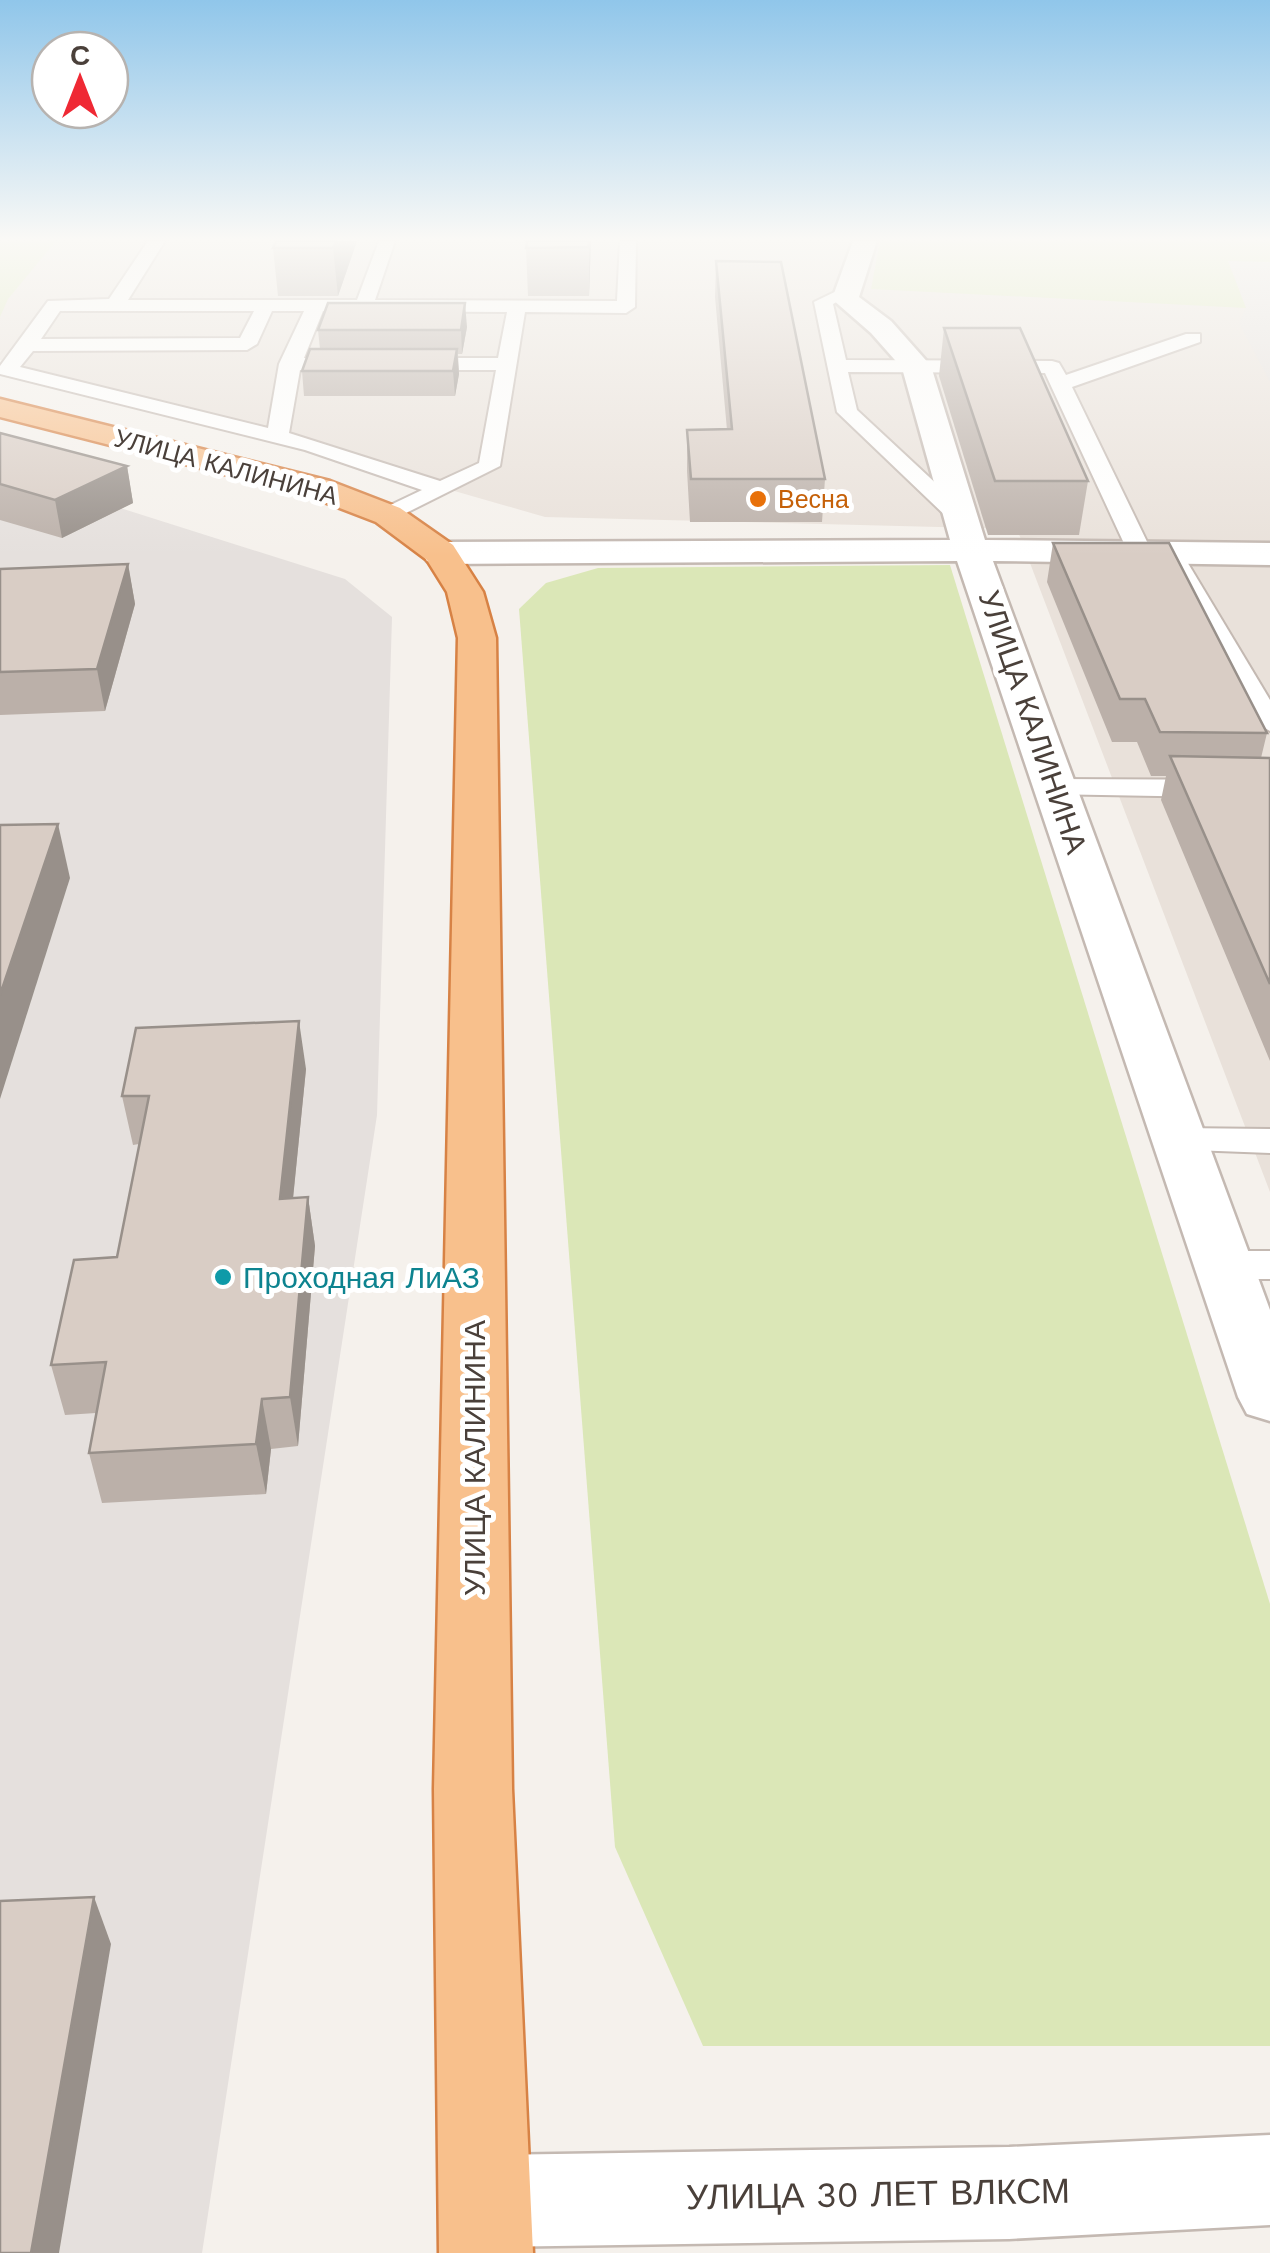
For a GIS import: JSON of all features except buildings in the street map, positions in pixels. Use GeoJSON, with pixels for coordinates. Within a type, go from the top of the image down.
{"type":"FeatureCollection","features":[{"type":"Feature","properties":{"kind":"highway","name":"УЛИЦА КАЛИНИНА"},"geometry":{"type":"LineString","coordinates":[[0,408],[318,488],[388,515],[440,553],[465,592],[477,638],[474,1789],[486,2227]]}},
{"type":"Feature","properties":{"kind":"street"},"geometry":{"type":"LineString","coordinates":[[899,346],[916,366],[966,533],[1155,552],[1270,554]]}},
{"type":"Feature","properties":{"kind":"street","name":"УЛИЦА КАЛИНИНА"},"geometry":{"type":"LineString","coordinates":[[440,553],[966,533],[1179,1140],[1247,1265],[1270,1397]]}},
{"type":"Feature","properties":{"kind":"street","name":"УЛИЦА 30 ЛЕТ ВЛКСМ"},"geometry":{"type":"LineString","coordinates":[[486,2227],[1270,2180]]}},
{"type":"Feature","properties":{"kind":"lane"},"geometry":{"type":"LineString","coordinates":[[26,346],[7,370],[278,436],[441,490]]}},
{"type":"Feature","properties":{"kind":"lane"},"geometry":{"type":"LineString","coordinates":[[278,436],[279,408],[297,346]]}},
{"type":"Feature","properties":{"kind":"lane"},"geometry":{"type":"LineString","coordinates":[[388,515],[489,466],[510,346]]}},
{"type":"Feature","properties":{"kind":"lane"},"geometry":{"type":"LineString","coordinates":[[832,346],[847,412],[966,533]]}},
{"type":"Feature","properties":{"kind":"lane"},"geometry":{"type":"LineString","coordinates":[[1060,384],[1169,346]]}},
{"type":"Feature","properties":{"kind":"lane"},"geometry":{"type":"LineString","coordinates":[[289,364],[507,364]]}},
{"type":"Feature","properties":{"kind":"lane"},"geometry":{"type":"LineString","coordinates":[[836,366],[1052,367],[1155,552],[1270,723]]}},
{"type":"Feature","properties":{"kind":"lane"},"geometry":{"type":"LineString","coordinates":[[1056,788],[1270,789]]}},
{"type":"Feature","properties":{"kind":"lane"},"geometry":{"type":"LineString","coordinates":[[1179,1140],[1270,1141]]}},
{"type":"Feature","properties":{"kind":"shaded area"},"geometry":{"type":"Polygon","coordinates":[[[0,346],[1270,346],[1270,1192],[1017,529],[545,517],[0,360],[0,346]]]}},
{"type":"Feature","properties":{"kind":"shaded area"},"geometry":{"type":"Polygon","coordinates":[[[1251,346],[1270,346],[1270,382],[1251,346]]]}},
{"type":"Feature","properties":{"kind":"shaded area"},"geometry":{"type":"Polygon","coordinates":[[[0,470],[345,579],[392,617],[377,1115],[202,2253],[0,2253],[0,470]]]}},
{"type":"Feature","properties":{"kind":"green space"},"geometry":{"type":"Polygon","coordinates":[[[950,565],[1270,1604],[1270,2046],[703,2046],[615,1847],[519,609],[546,583],[598,568],[950,565]]]}},
{"type":"Feature","properties":{"kind":"place","name":"Весна"},"geometry":{"type":"Point","coordinates":[758,499]}},
{"type":"Feature","properties":{"kind":"place","name":"Проходная ЛиАЗ"},"geometry":{"type":"Point","coordinates":[223,1277]}}]}
